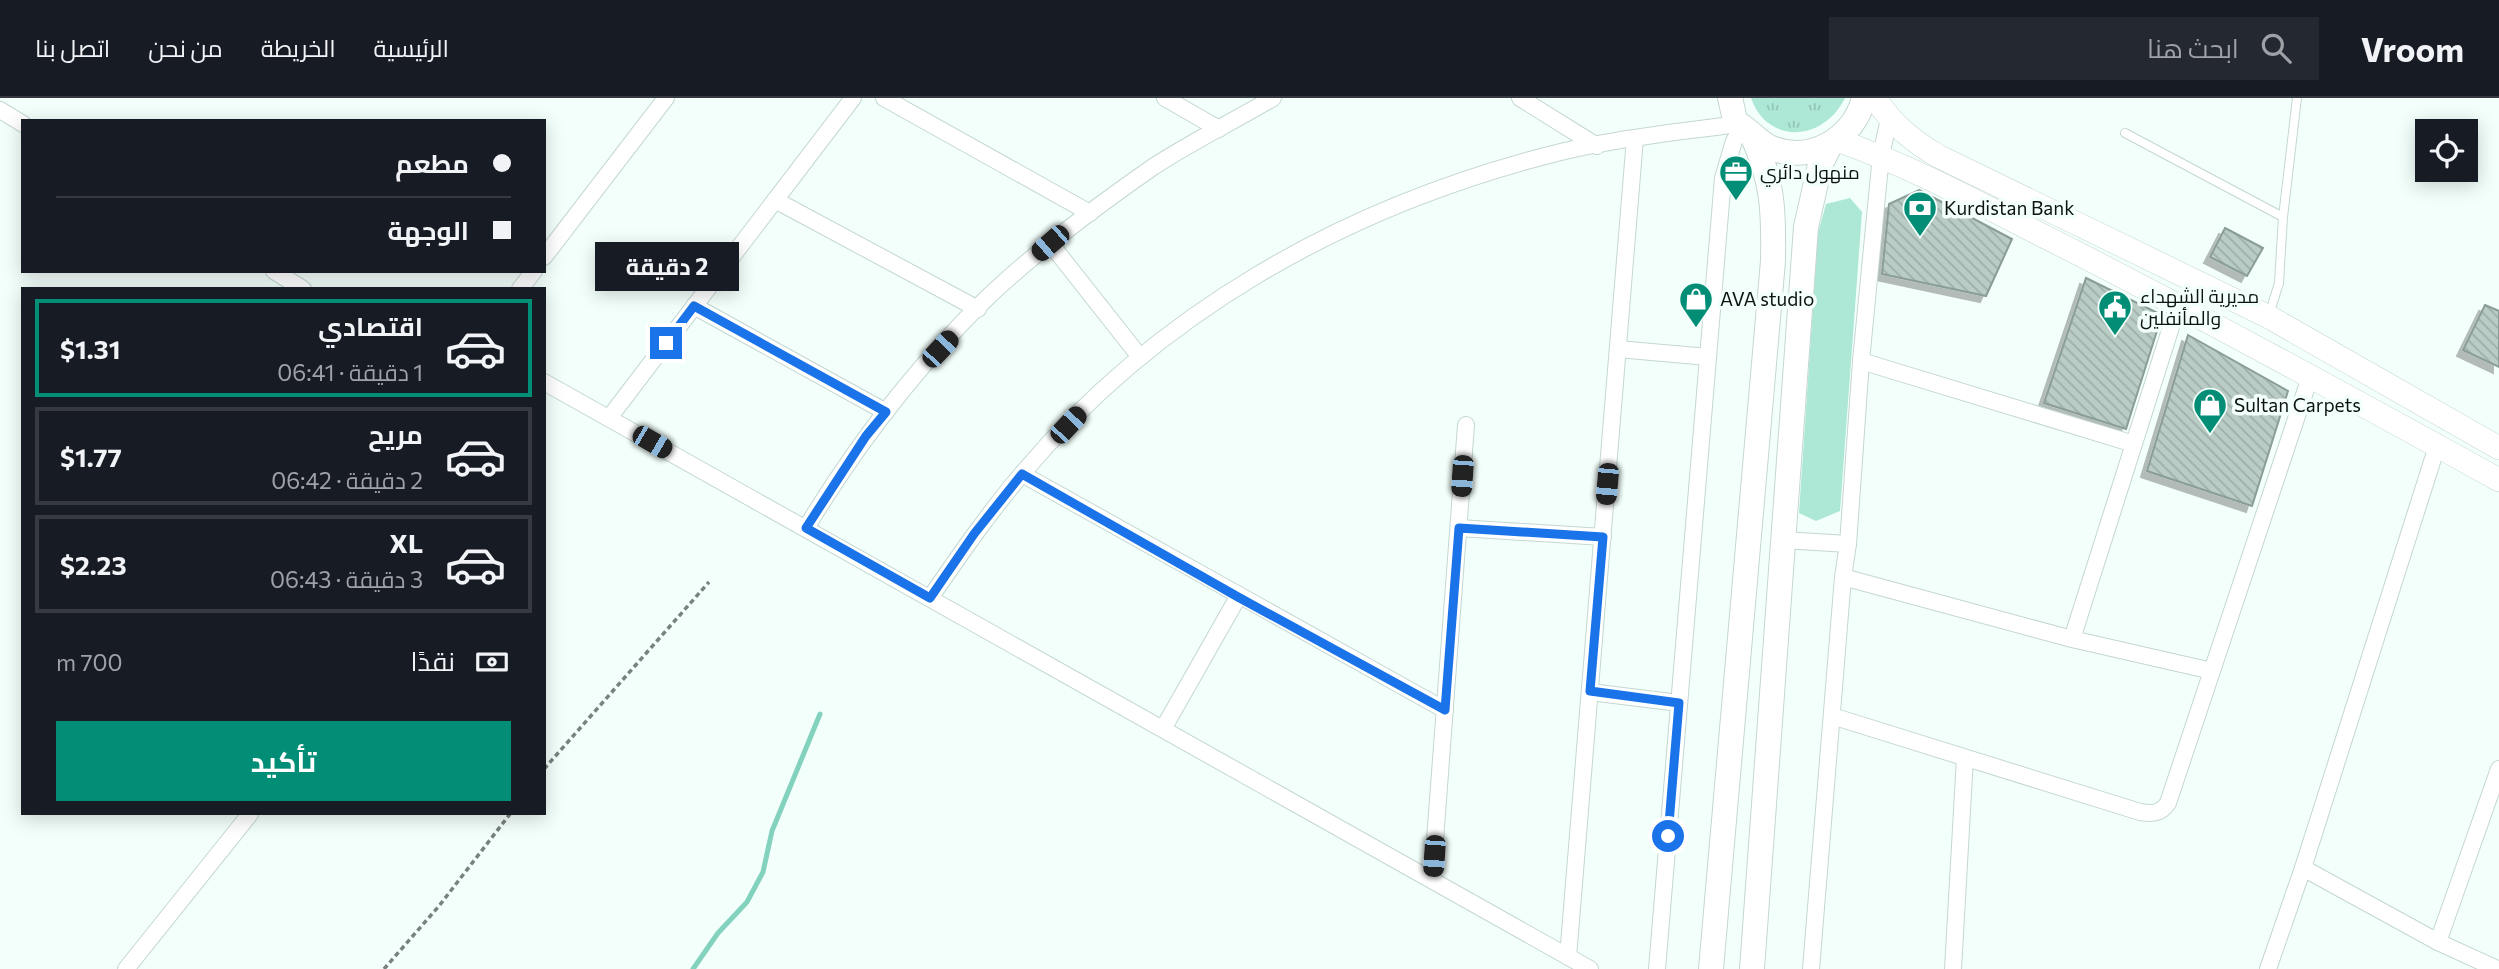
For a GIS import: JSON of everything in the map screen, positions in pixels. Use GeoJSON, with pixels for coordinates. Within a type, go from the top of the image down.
{"type":"FeatureCollection","features":[{"type":"Feature","properties":{"kind":"main road"},"geometry":{"type":"LineString","coordinates":[[1711,969],[1773,261],[1772,194],[1764,162],[1744,129],[1730,98]]}},
{"type":"Feature","properties":{"kind":"main road"},"geometry":{"type":"LineString","coordinates":[[1744,129],[1769,147],[1790,152],[1811,152],[1834,142],[1849,129],[1858,116],[1864,98]]}},
{"type":"Feature","properties":{"kind":"main road"},"geometry":{"type":"LineString","coordinates":[[1875,98],[1889,119],[1912,140],[1938,156],[2269,317],[2499,448]]}},
{"type":"Feature","properties":{"kind":"main road"},"geometry":{"type":"LineString","coordinates":[[1834,142],[1881,155],[2178,305],[2499,480]]}},
{"type":"Feature","properties":{"kind":"main road"},"geometry":{"type":"LineString","coordinates":[[1752,969],[1806,227],[1820,165],[1834,142]]}},
{"type":"Feature","properties":{"kind":"street"},"geometry":{"type":"LineString","coordinates":[[546,254],[666,98]]}},
{"type":"Feature","properties":{"kind":"street"},"geometry":{"type":"LineString","coordinates":[[609,418],[853,98]]}},
{"type":"Feature","properties":{"kind":"street"},"geometry":{"type":"LineString","coordinates":[[884,98],[1090,213]]}},
{"type":"Feature","properties":{"kind":"street"},"geometry":{"type":"LineString","coordinates":[[1165,98],[1219,129]]}},
{"type":"Feature","properties":{"kind":"street"},"geometry":{"type":"LineString","coordinates":[[806,528],[866,436],[978,309],[1050,243],[1090,213],[1156,166],[1273,98]]}},
{"type":"Feature","properties":{"kind":"street"},"geometry":{"type":"LineString","coordinates":[[1520,98],[1597,146]]}},
{"type":"Feature","properties":{"kind":"street"},"geometry":{"type":"LineString","coordinates":[[0,110],[21,123]]}},
{"type":"Feature","properties":{"kind":"street"},"geometry":{"type":"LineString","coordinates":[[1811,969],[1861,361],[1881,155],[1889,119]]}},
{"type":"Feature","properties":{"kind":"street"},"geometry":{"type":"LineString","coordinates":[[930,598],[974,534],[1022,474],[1083,409],[1140,357],[1221,296],[1298,250],[1378,211],[1461,179],[1547,155],[1635,138],[1744,129]]}},
{"type":"Feature","properties":{"kind":"street"},"geometry":{"type":"LineString","coordinates":[[1657,969],[1723,178],[1734,141],[1744,129]]}},
{"type":"Feature","properties":{"kind":"street"},"geometry":{"type":"LineString","coordinates":[[1568,957],[1635,138]]}},
{"type":"Feature","properties":{"kind":"street"},"geometry":{"type":"LineString","coordinates":[[775,200],[978,309]]}},
{"type":"Feature","properties":{"kind":"street"},"geometry":{"type":"LineString","coordinates":[[1050,243],[1140,357]]}},
{"type":"Feature","properties":{"kind":"street"},"geometry":{"type":"LineString","coordinates":[[277,273],[300,287]]}},
{"type":"Feature","properties":{"kind":"street"},"geometry":{"type":"LineString","coordinates":[[522,287],[532,273]]}},
{"type":"Feature","properties":{"kind":"street"},"geometry":{"type":"LineString","coordinates":[[2073,639],[2178,305]]}},
{"type":"Feature","properties":{"kind":"street"},"geometry":{"type":"LineString","coordinates":[[694,306],[886,412]]}},
{"type":"Feature","properties":{"kind":"street"},"geometry":{"type":"LineString","coordinates":[[1618,349],[1708,357]]}},
{"type":"Feature","properties":{"kind":"street"},"geometry":{"type":"LineString","coordinates":[[1861,361],[2134,444]]}},
{"type":"Feature","properties":{"kind":"street"},"geometry":{"type":"LineString","coordinates":[[1832,716],[2140,812],[2153,814],[2162,810],[2168,803],[2310,377]]}},
{"type":"Feature","properties":{"kind":"street"},"geometry":{"type":"LineString","coordinates":[[546,383],[1590,969]]}},
{"type":"Feature","properties":{"kind":"street"},"geometry":{"type":"LineString","coordinates":[[1432,880],[1466,425]]}},
{"type":"Feature","properties":{"kind":"street"},"geometry":{"type":"LineString","coordinates":[[2268,969],[2303,868],[2437,446]]}},
{"type":"Feature","properties":{"kind":"street"},"geometry":{"type":"LineString","coordinates":[[1022,474],[1238,597],[1445,710]]}},
{"type":"Feature","properties":{"kind":"street"},"geometry":{"type":"LineString","coordinates":[[1459,528],[1603,537]]}},
{"type":"Feature","properties":{"kind":"street"},"geometry":{"type":"LineString","coordinates":[[1783,540],[1848,544]]}},
{"type":"Feature","properties":{"kind":"street"},"geometry":{"type":"LineString","coordinates":[[1843,577],[2073,639],[2212,671]]}},
{"type":"Feature","properties":{"kind":"street"},"geometry":{"type":"LineString","coordinates":[[1163,729],[1238,597]]}},
{"type":"Feature","properties":{"kind":"street"},"geometry":{"type":"LineString","coordinates":[[1590,691],[1679,703]]}},
{"type":"Feature","properties":{"kind":"street"},"geometry":{"type":"LineString","coordinates":[[1954,969],[1965,758]]}},
{"type":"Feature","properties":{"kind":"street"},"geometry":{"type":"LineString","coordinates":[[2438,942],[2499,769]]}},
{"type":"Feature","properties":{"kind":"street"},"geometry":{"type":"LineString","coordinates":[[126,969],[249,815]]}},
{"type":"Feature","properties":{"kind":"street"},"geometry":{"type":"LineString","coordinates":[[2303,868],[2438,942],[2497,969]]}},
{"type":"Feature","properties":{"kind":"lane"},"geometry":{"type":"LineString","coordinates":[[2269,317],[2279,283],[2283,216],[2297,98]]}},
{"type":"Feature","properties":{"kind":"lane"},"geometry":{"type":"LineString","coordinates":[[2125,133],[2283,216]]}},
{"type":"Feature","properties":{"kind":"path"},"geometry":{"type":"LineString","coordinates":[[546,767],[709,582]]}},
{"type":"Feature","properties":{"kind":"path"},"geometry":{"type":"LineString","coordinates":[[384,969],[439,906],[509,815]]}},
{"type":"Feature","properties":{"kind":"green space"},"geometry":{"type":"Polygon","coordinates":[[[1751,98],[1845,98],[1836,112],[1824,123],[1811,130],[1797,132],[1770,124],[1759,114],[1751,98]]]}},
{"type":"Feature","properties":{"kind":"green space"},"geometry":{"type":"Polygon","coordinates":[[[1850,198],[1862,212],[1840,511],[1816,521],[1799,513],[1818,233],[1826,204],[1850,198]]]}},
{"type":"Feature","properties":{"kind":"building"},"geometry":{"type":"Polygon","coordinates":[[[1919,190],[2012,239],[1986,296],[1882,274],[1889,204],[1919,190]]]}},
{"type":"Feature","properties":{"kind":"building"},"geometry":{"type":"Polygon","coordinates":[[[2225,228],[2263,248],[2247,276],[2210,257],[2225,228]]]}},
{"type":"Feature","properties":{"kind":"building"},"geometry":{"type":"Polygon","coordinates":[[[2086,278],[2162,315],[2126,429],[2044,403],[2086,278]]]}},
{"type":"Feature","properties":{"kind":"building"},"geometry":{"type":"Polygon","coordinates":[[[2485,305],[2499,311],[2499,367],[2463,350],[2485,305]]]}},
{"type":"Feature","properties":{"kind":"building"},"geometry":{"type":"Polygon","coordinates":[[[2188,335],[2288,391],[2252,506],[2147,471],[2188,335]]]}},
{"type":"Feature","properties":{"kind":"waterway"},"geometry":{"type":"LineString","coordinates":[[693,969],[718,933],[747,902],[763,872],[772,831],[820,714]]}},
{"type":"Feature","properties":{"kind":"place","name":"منهول دائري"},"geometry":{"type":"Point","coordinates":[1736,202]}},
{"type":"Feature","properties":{"kind":"place","name":"Kurdistan Bank"},"geometry":{"type":"Point","coordinates":[1920,238]}},
{"type":"Feature","properties":{"kind":"place","name":"AVA studio"},"geometry":{"type":"Point","coordinates":[1696,329]}},
{"type":"Feature","properties":{"kind":"place","name":"مديرية الشهداء والمأنفلين"},"geometry":{"type":"Point","coordinates":[2115,337]}},
{"type":"Feature","properties":{"kind":"place","name":"Sultan Carpets"},"geometry":{"type":"Point","coordinates":[2210,435]}},
{"type":"Feature","properties":{"kind":"route"},"geometry":{"type":"LineString","coordinates":[[666,343],[694,306],[886,412],[866,436],[806,528],[930,598],[974,534],[1022,474],[1238,597],[1445,710],[1459,528],[1603,537],[1590,691],[1679,703],[1668,836]]}}]}
